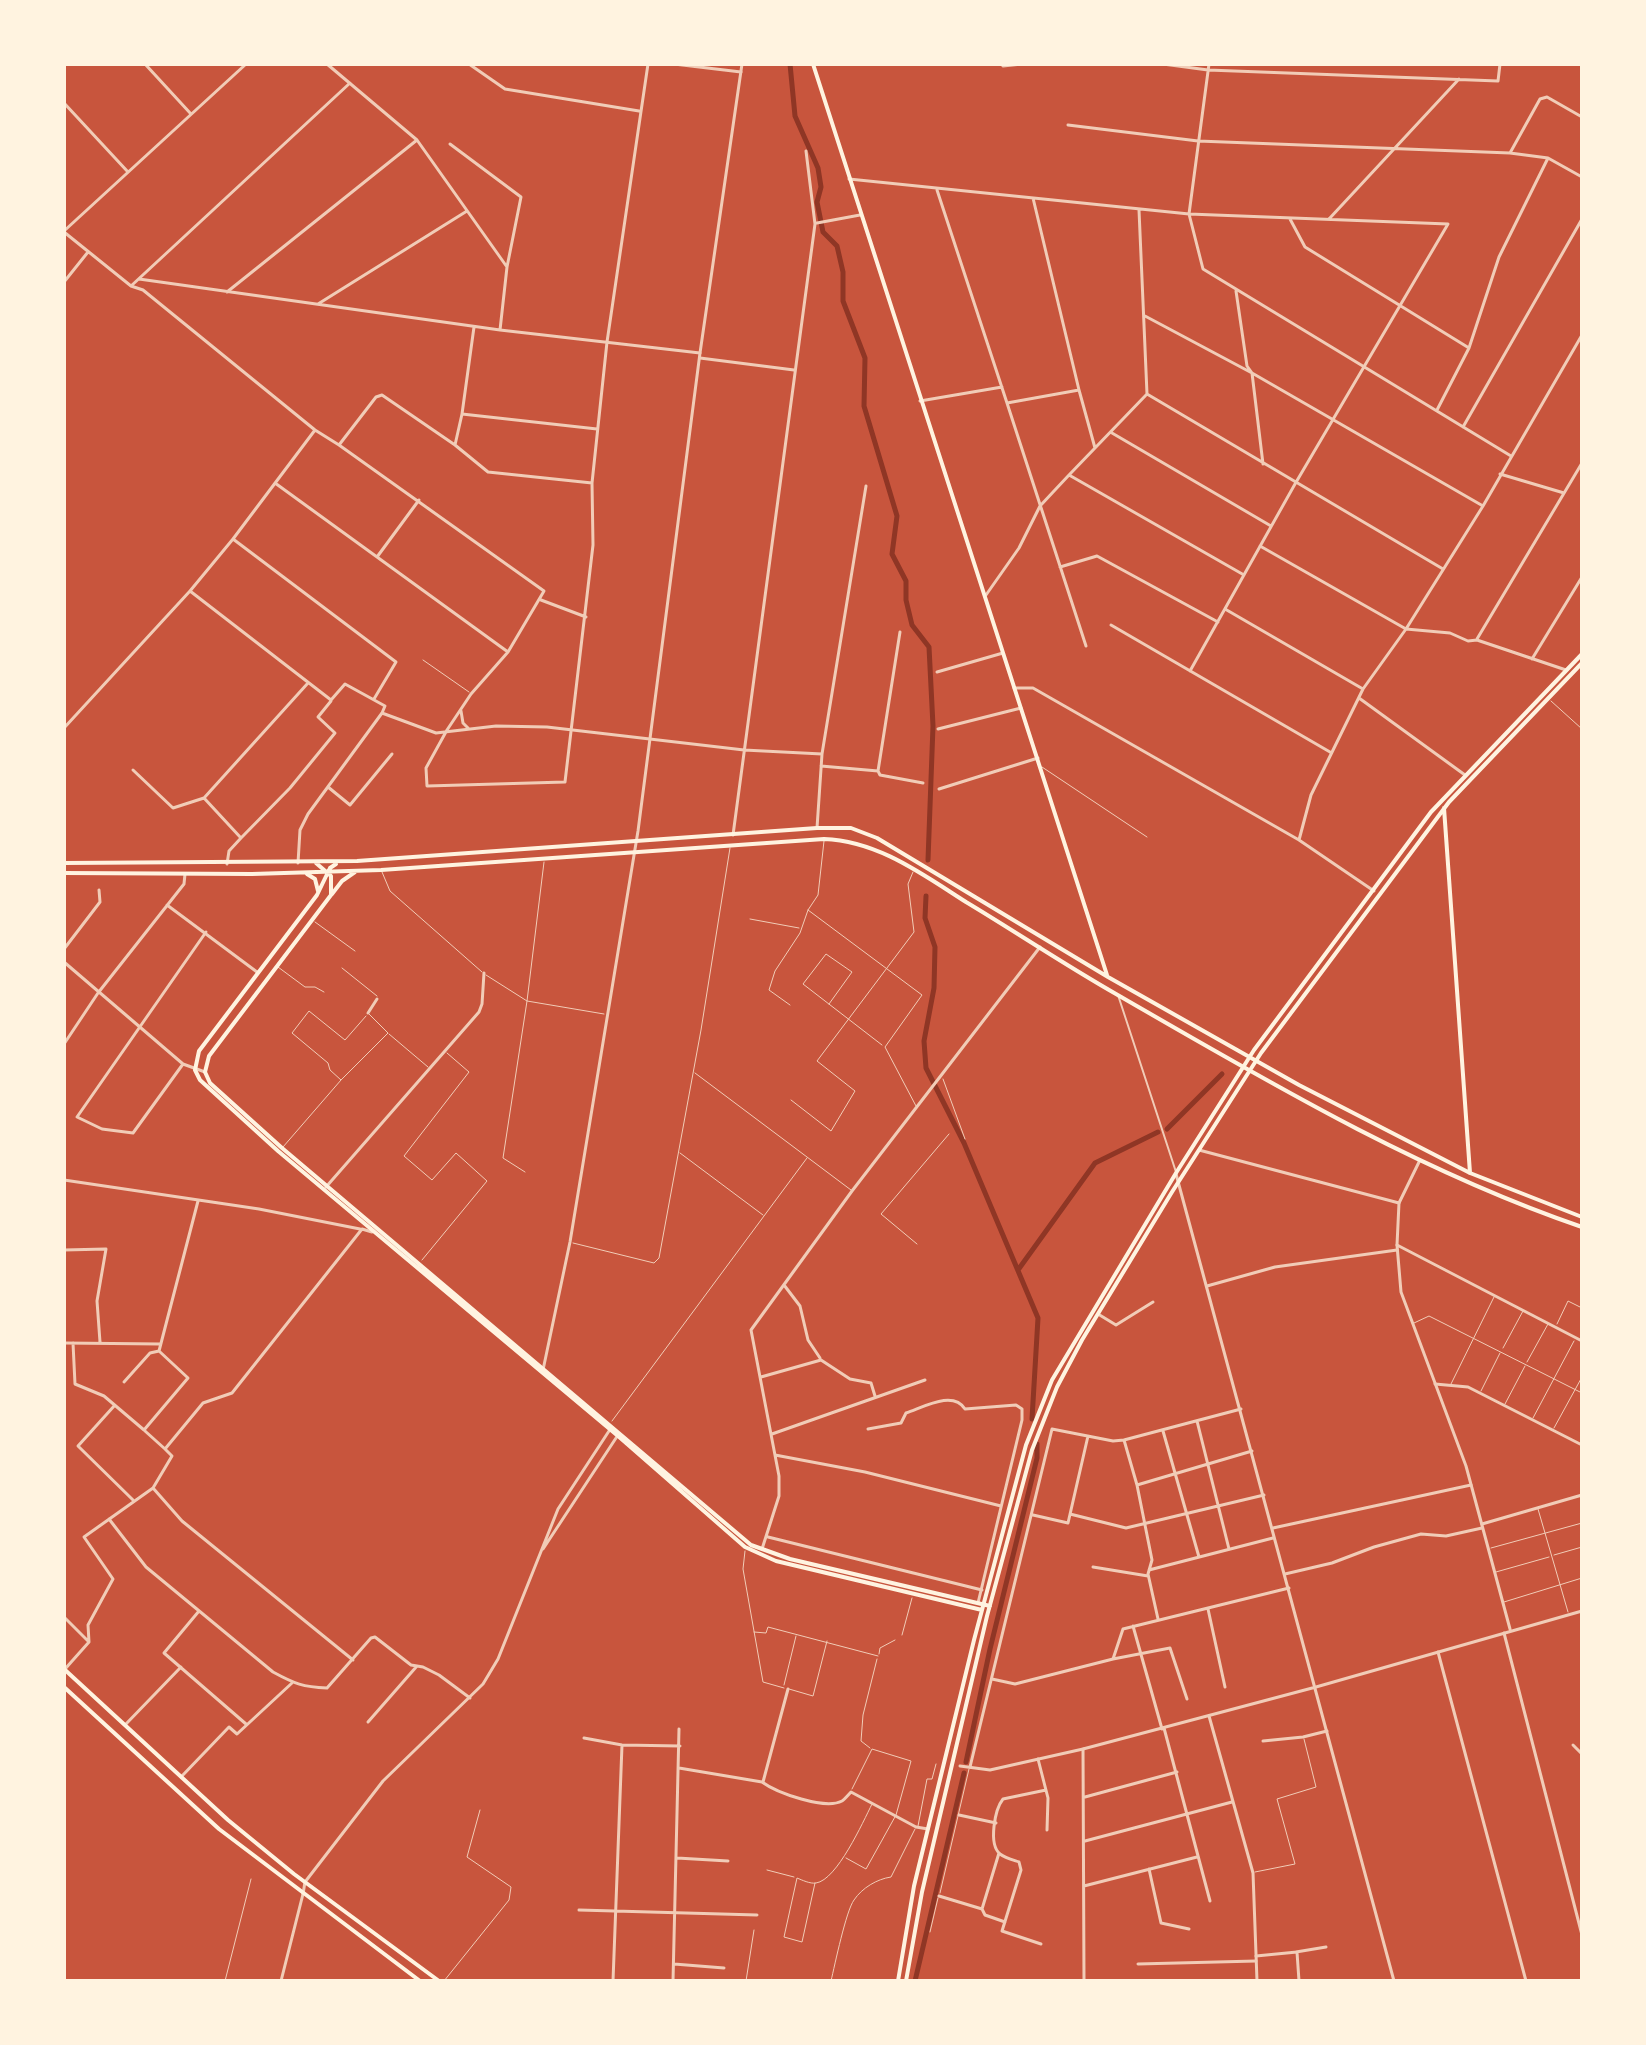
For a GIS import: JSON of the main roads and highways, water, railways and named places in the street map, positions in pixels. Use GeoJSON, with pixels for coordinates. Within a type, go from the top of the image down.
{"type":"FeatureCollection","features":[{"type":"Feature","properties":{"kind":"main road"},"geometry":{"type":"LineString","coordinates":[[813,64],[1108,977]]}},
{"type":"Feature","properties":{"kind":"main road"},"geometry":{"type":"LineString","coordinates":[[906,1981],[922,1892],[989,1609],[1032,1450],[1057,1387],[1098,1314],[1255,1061],[1444,808],[1582,654]]}},
{"type":"Feature","properties":{"kind":"main road"},"geometry":{"type":"LineString","coordinates":[[898,1981],[928,1829],[981,1606],[1026,1445],[1052,1380],[1249,1058],[1444,798],[1582,663]]}},
{"type":"Feature","properties":{"kind":"main road"},"geometry":{"type":"LineString","coordinates":[[1444,798],[1470,1173]]}},
{"type":"Feature","properties":{"kind":"main road"},"geometry":{"type":"LineString","coordinates":[[64,863],[342,862],[817,828],[859,830],[917,860],[1108,977],[1249,1058],[1470,1173],[1582,1217]]}},
{"type":"Feature","properties":{"kind":"main road"},"geometry":{"type":"LineString","coordinates":[[64,873],[381,870],[824,839],[854,841],[914,870],[1118,995],[1420,1160],[1582,1227]]}},
{"type":"Feature","properties":{"kind":"main road"},"geometry":{"type":"LineString","coordinates":[[314,862],[333,880],[331,895]]}},
{"type":"Feature","properties":{"kind":"main road"},"geometry":{"type":"LineString","coordinates":[[342,862],[334,864],[317,895],[199,1051],[195,1070],[206,1086],[417,1266]]}},
{"type":"Feature","properties":{"kind":"main road"},"geometry":{"type":"LineString","coordinates":[[280,1150],[210,1083],[205,1072],[209,1056],[331,895],[346,877],[360,870]]}},
{"type":"Feature","properties":{"kind":"main road"},"geometry":{"type":"LineString","coordinates":[[304,873],[315,879],[317,895]]}},
{"type":"Feature","properties":{"kind":"main road"},"geometry":{"type":"LineString","coordinates":[[974,907],[973,899],[981,899]]}},
{"type":"Feature","properties":{"kind":"main road"},"geometry":{"type":"LineString","coordinates":[[257,973],[263,972],[266,981]]}},
{"type":"Feature","properties":{"kind":"main road"},"geometry":{"type":"LineString","coordinates":[[366,1225],[610,1426],[745,1547],[913,1595],[981,1606]]}},
{"type":"Feature","properties":{"kind":"main road"},"geometry":{"type":"LineString","coordinates":[[610,1426],[761,1553],[989,1609]]}},
{"type":"Feature","properties":{"kind":"main road"},"geometry":{"type":"LineString","coordinates":[[64,1670],[180,1778],[305,1882],[442,1981]]}},
{"type":"Feature","properties":{"kind":"main road"},"geometry":{"type":"LineString","coordinates":[[64,1687],[219,1829],[420,1981]]}},
{"type":"Feature","properties":{"kind":"waterway"},"geometry":{"type":"LineString","coordinates":[[790,64],[795,116],[818,168],[821,187],[817,202],[823,232],[837,246],[843,272],[843,301],[865,358],[864,406],[897,516],[892,554],[906,581],[906,600],[912,625],[929,647],[933,726],[928,860]]}},
{"type":"Feature","properties":{"kind":"waterway"},"geometry":{"type":"LineString","coordinates":[[926,896],[925,918],[935,947],[934,988],[924,1041],[926,1068],[964,1143],[1038,1318],[1032,1419]]}},
{"type":"Feature","properties":{"kind":"waterway"},"geometry":{"type":"LineString","coordinates":[[1167,1129],[1222,1074]]}},
{"type":"Feature","properties":{"kind":"waterway"},"geometry":{"type":"LineString","coordinates":[[1018,1270],[1095,1163],[1158,1132]]}},
{"type":"Feature","properties":{"kind":"waterway"},"geometry":{"type":"LineString","coordinates":[[966,1762],[1037,1458],[1037,1444]]}},
{"type":"Feature","properties":{"kind":"waterway"},"geometry":{"type":"LineString","coordinates":[[915,1981],[964,1773]]}}]}
